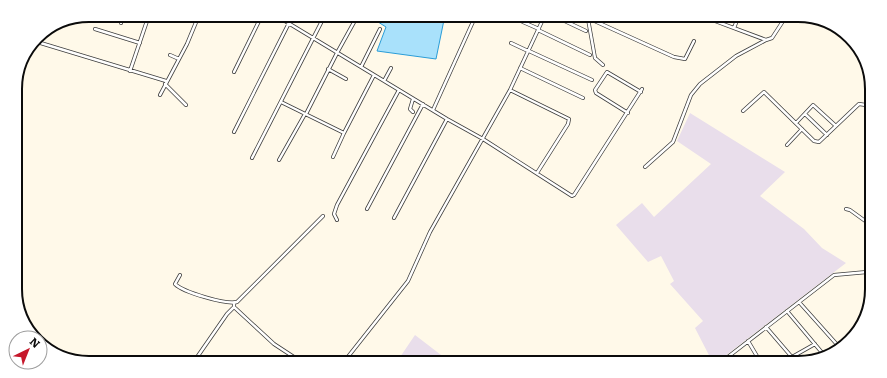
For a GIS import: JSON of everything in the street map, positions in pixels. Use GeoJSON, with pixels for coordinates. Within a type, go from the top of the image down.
{"type":"FeatureCollection","features":[{"type":"Feature","properties":{"kind":"street"},"geometry":{"type":"LineString","coordinates":[[130,71],[147,22]]}},
{"type":"Feature","properties":{"kind":"street"},"geometry":{"type":"LineString","coordinates":[[160,95],[179,59],[195,22]]}},
{"type":"Feature","properties":{"kind":"street"},"geometry":{"type":"LineString","coordinates":[[234,72],[259,22]]}},
{"type":"Feature","properties":{"kind":"street"},"geometry":{"type":"LineString","coordinates":[[252,158],[322,22]]}},
{"type":"Feature","properties":{"kind":"street"},"geometry":{"type":"LineString","coordinates":[[279,160],[306,114],[328,69],[354,22]]}},
{"type":"Feature","properties":{"kind":"street"},"geometry":{"type":"LineString","coordinates":[[432,110],[473,22]]}},
{"type":"Feature","properties":{"kind":"street"},"geometry":{"type":"LineString","coordinates":[[522,22],[590,55]]}},
{"type":"Feature","properties":{"kind":"street"},"geometry":{"type":"LineString","coordinates":[[349,356],[408,281],[430,232],[510,90],[542,22]]}},
{"type":"Feature","properties":{"kind":"street"},"geometry":{"type":"LineString","coordinates":[[566,22],[586,32]]}},
{"type":"Feature","properties":{"kind":"street"},"geometry":{"type":"LineString","coordinates":[[589,22],[595,58],[603,65]]}},
{"type":"Feature","properties":{"kind":"street"},"geometry":{"type":"LineString","coordinates":[[599,22],[678,58],[685,59],[694,41]]}},
{"type":"Feature","properties":{"kind":"street"},"geometry":{"type":"LineString","coordinates":[[720,22],[766,40]]}},
{"type":"Feature","properties":{"kind":"street"},"geometry":{"type":"LineString","coordinates":[[734,28],[736,22]]}},
{"type":"Feature","properties":{"kind":"street"},"geometry":{"type":"LineString","coordinates":[[645,167],[673,142],[691,95],[700,84],[736,56],[772,38],[782,22]]}},
{"type":"Feature","properties":{"kind":"street"},"geometry":{"type":"LineString","coordinates":[[234,132],[290,23],[413,99],[483,139],[573,196],[628,113],[641,91],[607,72],[595,90],[596,93],[628,113]]}},
{"type":"Feature","properties":{"kind":"street"},"geometry":{"type":"LineString","coordinates":[[95,29],[140,42]]}},
{"type":"Feature","properties":{"kind":"street"},"geometry":{"type":"LineString","coordinates":[[361,67],[380,30]]}},
{"type":"Feature","properties":{"kind":"street"},"geometry":{"type":"LineString","coordinates":[[41,43],[166,82],[186,106]]}},
{"type":"Feature","properties":{"kind":"street"},"geometry":{"type":"LineString","coordinates":[[511,43],[592,80]]}},
{"type":"Feature","properties":{"kind":"street"},"geometry":{"type":"LineString","coordinates":[[170,55],[179,59]]}},
{"type":"Feature","properties":{"kind":"street"},"geometry":{"type":"LineString","coordinates":[[384,81],[391,68]]}},
{"type":"Feature","properties":{"kind":"street"},"geometry":{"type":"LineString","coordinates":[[520,68],[583,98]]}},
{"type":"Feature","properties":{"kind":"street"},"geometry":{"type":"LineString","coordinates":[[328,69],[346,79]]}},
{"type":"Feature","properties":{"kind":"street"},"geometry":{"type":"LineString","coordinates":[[333,157],[374,75]]}},
{"type":"Feature","properties":{"kind":"street"},"geometry":{"type":"LineString","coordinates":[[337,220],[334,214],[337,205],[399,90]]}},
{"type":"Feature","properties":{"kind":"street"},"geometry":{"type":"LineString","coordinates":[[510,90],[568,117],[569,119],[564,130],[537,173]]}},
{"type":"Feature","properties":{"kind":"street"},"geometry":{"type":"LineString","coordinates":[[743,112],[764,92],[816,142],[822,140],[859,104],[865,105]]}},
{"type":"Feature","properties":{"kind":"street"},"geometry":{"type":"LineString","coordinates":[[413,99],[410,109],[413,112]]}},
{"type":"Feature","properties":{"kind":"street"},"geometry":{"type":"LineString","coordinates":[[281,102],[344,133]]}},
{"type":"Feature","properties":{"kind":"street"},"geometry":{"type":"LineString","coordinates":[[367,209],[423,104]]}},
{"type":"Feature","properties":{"kind":"street"},"geometry":{"type":"LineString","coordinates":[[796,124],[814,105],[836,126]]}},
{"type":"Feature","properties":{"kind":"street"},"geometry":{"type":"LineString","coordinates":[[805,114],[827,135]]}},
{"type":"Feature","properties":{"kind":"street"},"geometry":{"type":"LineString","coordinates":[[394,218],[447,119]]}},
{"type":"Feature","properties":{"kind":"street"},"geometry":{"type":"LineString","coordinates":[[787,145],[802,129]]}},
{"type":"Feature","properties":{"kind":"street"},"geometry":{"type":"LineString","coordinates":[[846,209],[852,211],[865,221]]}},
{"type":"Feature","properties":{"kind":"street"},"geometry":{"type":"LineString","coordinates":[[180,275],[175,284],[181,288],[195,294],[234,303],[246,294],[324,216]]}},
{"type":"Feature","properties":{"kind":"street"},"geometry":{"type":"LineString","coordinates":[[729,356],[834,275],[865,272]]}},
{"type":"Feature","properties":{"kind":"street"},"geometry":{"type":"LineString","coordinates":[[799,302],[836,344]]}},
{"type":"Feature","properties":{"kind":"street"},"geometry":{"type":"LineString","coordinates":[[234,303],[234,308],[274,344],[292,356]]}},
{"type":"Feature","properties":{"kind":"street"},"geometry":{"type":"LineString","coordinates":[[198,356],[227,314],[234,308]]}},
{"type":"Feature","properties":{"kind":"street"},"geometry":{"type":"LineString","coordinates":[[787,311],[821,352]]}},
{"type":"Feature","properties":{"kind":"street"},"geometry":{"type":"LineString","coordinates":[[766,327],[791,356]]}},
{"type":"Feature","properties":{"kind":"street"},"geometry":{"type":"LineString","coordinates":[[748,341],[757,356]]}},
{"type":"Feature","properties":{"kind":"street"},"geometry":{"type":"LineString","coordinates":[[794,356],[814,344]]}},
{"type":"Feature","properties":{"kind":"shaded area"},"geometry":{"type":"Polygon","coordinates":[[[690,113],[785,172],[760,196],[804,229],[822,248],[846,263],[725,356],[709,356],[695,328],[703,321],[670,284],[674,281],[661,256],[648,262],[616,225],[642,203],[654,217],[711,164],[677,141],[690,113]]]}},
{"type":"Feature","properties":{"kind":"shaded area"},"geometry":{"type":"Polygon","coordinates":[[[415,335],[442,356],[401,356],[415,335]]]}},
{"type":"Feature","properties":{"kind":"water"},"geometry":{"type":"Polygon","coordinates":[[[378,22],[444,22],[436,59],[377,51],[386,27],[378,22]]]}}]}
